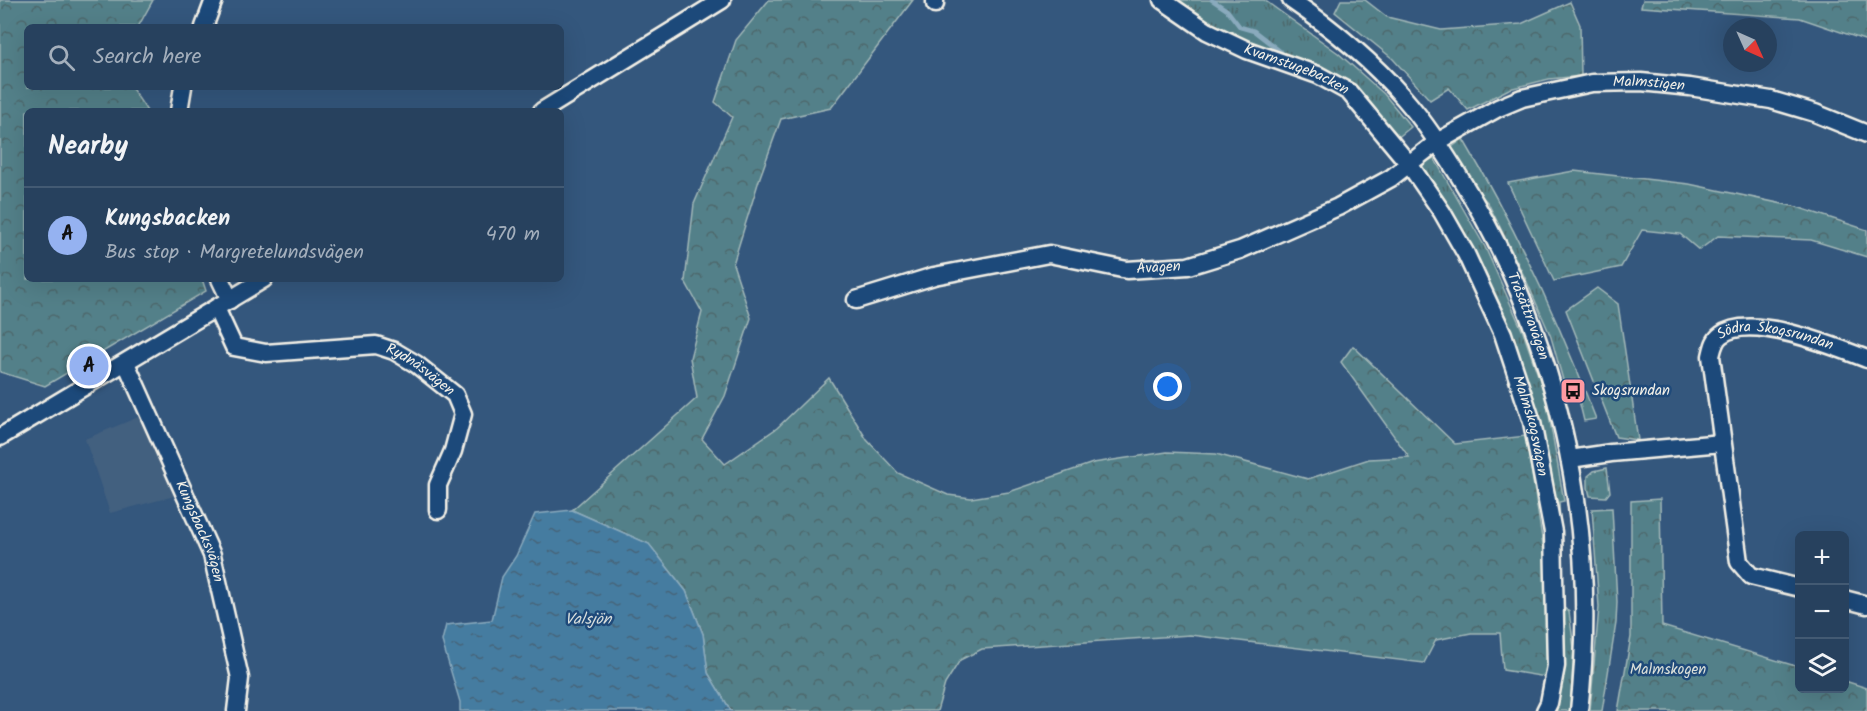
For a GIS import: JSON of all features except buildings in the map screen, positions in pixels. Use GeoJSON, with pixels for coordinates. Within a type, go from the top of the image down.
{"type":"FeatureCollection","features":[{"type":"Feature","properties":{"kind":"street"},"geometry":{"type":"LineString","coordinates":[[205,24],[214,0]]}},
{"type":"Feature","properties":{"kind":"street"},"geometry":{"type":"LineString","coordinates":[[547,108],[722,0]]}},
{"type":"Feature","properties":{"kind":"street","name":"Kvarnstugebacken"},"geometry":{"type":"LineString","coordinates":[[1162,0],[1207,31],[1247,50],[1318,75],[1341,86],[1352,95],[1409,164]]}},
{"type":"Feature","properties":{"kind":"street","name":"Tråsättravägen"},"geometry":{"type":"LineString","coordinates":[[1291,0],[1326,25],[1375,67],[1404,97],[1437,142],[1475,202],[1510,268],[1537,336],[1558,406],[1570,459],[1581,531],[1584,604],[1583,677],[1579,711]]}},
{"type":"Feature","properties":{"kind":"street","name":"Malmstigen"},"geometry":{"type":"LineString","coordinates":[[1437,142],[1498,108],[1522,98],[1592,83],[1641,82],[1771,100],[1815,113],[1867,134]]}},
{"type":"Feature","properties":{"kind":"street"},"geometry":{"type":"LineString","coordinates":[[180,108],[182,90]]}},
{"type":"Feature","properties":{"kind":"street","name":"Åvägen"},"geometry":{"type":"LineString","coordinates":[[856,300],[934,276],[1049,254],[1127,270],[1188,266],[1240,250],[1338,207],[1391,178],[1437,142]]}},
{"type":"Feature","properties":{"kind":"street","name":"Malmskogsvägen"},"geometry":{"type":"LineString","coordinates":[[1409,164],[1442,212],[1466,254],[1503,334],[1532,422],[1553,532],[1556,666],[1549,703],[1545,711]]}},
{"type":"Feature","properties":{"kind":"street"},"geometry":{"type":"LineString","coordinates":[[220,282],[223,304]]}},
{"type":"Feature","properties":{"kind":"street"},"geometry":{"type":"LineString","coordinates":[[0,437],[259,282]]}},
{"type":"Feature","properties":{"kind":"street","name":"Rydnäsvägen"},"geometry":{"type":"LineString","coordinates":[[223,304],[234,347],[266,353],[376,345],[394,351],[416,364],[455,395],[463,414],[453,451],[438,485],[438,510]]}},
{"type":"Feature","properties":{"kind":"street","name":"Södra Skogsrundan"},"geometry":{"type":"LineString","coordinates":[[1795,587],[1752,576],[1739,562],[1711,356],[1713,345],[1725,332],[1755,328],[1815,340],[1867,359]]}},
{"type":"Feature","properties":{"kind":"street","name":"Kungsbacksvägen"},"geometry":{"type":"LineString","coordinates":[[126,363],[212,555],[240,678],[236,711]]}},
{"type":"Feature","properties":{"kind":"street"},"geometry":{"type":"LineString","coordinates":[[1570,459],[1722,443]]}},
{"type":"Feature","properties":{"kind":"street"},"geometry":{"type":"LineString","coordinates":[[1849,600],[1867,605]]}},
{"type":"Feature","properties":{"kind":"shaded area"},"geometry":{"type":"Polygon","coordinates":[[[141,416],[178,495],[110,513],[85,439],[141,416]]]}},
{"type":"Feature","properties":{"kind":"green space"},"geometry":{"type":"Polygon","coordinates":[[[0,0],[153,0],[140,24],[24,24],[24,90],[133,90],[145,108],[24,108],[24,282],[203,282],[206,291],[45,386],[0,372],[0,0]]]}},
{"type":"Feature","properties":{"kind":"green space"},"geometry":{"type":"Polygon","coordinates":[[[769,0],[913,0],[831,108],[781,119],[733,264],[751,318],[725,396],[702,439],[725,464],[777,428],[829,378],[867,440],[898,473],[948,495],[971,498],[1009,492],[1093,463],[1167,452],[1216,454],[1308,479],[1369,459],[1409,457],[1341,362],[1353,346],[1455,444],[1526,436],[1544,551],[1551,657],[1546,677],[1503,670],[1500,633],[1471,633],[1436,640],[1424,663],[1190,635],[982,649],[960,660],[945,684],[937,711],[731,711],[708,673],[703,634],[686,591],[649,544],[572,510],[697,398],[690,358],[702,312],[685,281],[694,204],[732,117],[715,102],[736,40],[769,0]]]}},
{"type":"Feature","properties":{"kind":"green space"},"geometry":{"type":"Polygon","coordinates":[[[1170,0],[1264,0],[1338,53],[1384,94],[1411,127],[1396,139],[1356,92],[1231,36],[1170,0]]]}},
{"type":"Feature","properties":{"kind":"green space"},"geometry":{"type":"Polygon","coordinates":[[[1341,0],[1365,0],[1387,17],[1441,30],[1521,24],[1570,2],[1580,25],[1581,76],[1549,79],[1509,89],[1468,110],[1449,88],[1430,100],[1393,59],[1335,12],[1341,0]]]}},
{"type":"Feature","properties":{"kind":"green space"},"geometry":{"type":"Polygon","coordinates":[[[1643,0],[1867,0],[1867,41],[1800,18],[1641,7],[1643,0]]]}},
{"type":"Feature","properties":{"kind":"green space"},"geometry":{"type":"Polygon","coordinates":[[[1463,139],[1536,276],[1596,419],[1584,421],[1576,388],[1563,380],[1551,337],[1527,282],[1488,203],[1475,189],[1452,152],[1452,147],[1463,139]]]}},
{"type":"Feature","properties":{"kind":"green space"},"geometry":{"type":"Polygon","coordinates":[[[1434,158],[1485,247],[1523,332],[1546,398],[1564,501],[1559,502],[1563,586],[1558,584],[1533,404],[1423,174],[1421,166],[1434,158]]]}},
{"type":"Feature","properties":{"kind":"green space"},"geometry":{"type":"Polygon","coordinates":[[[1574,171],[1689,184],[1797,207],[1867,230],[1867,257],[1811,240],[1718,236],[1699,250],[1680,234],[1642,230],[1621,267],[1554,281],[1508,183],[1574,171]]]}},
{"type":"Feature","properties":{"kind":"green space"},"geometry":{"type":"Polygon","coordinates":[[[1597,288],[1618,304],[1638,440],[1616,437],[1566,310],[1597,288]]]}},
{"type":"Feature","properties":{"kind":"green space"},"geometry":{"type":"Polygon","coordinates":[[[1607,468],[1610,492],[1606,497],[1590,496],[1588,476],[1594,471],[1607,468]]]}},
{"type":"Feature","properties":{"kind":"green space","name":"Malmskogen"},"geometry":{"type":"Polygon","coordinates":[[[1660,499],[1662,626],[1795,666],[1795,693],[1849,693],[1849,682],[1867,688],[1867,711],[1618,711],[1631,637],[1631,501],[1660,499]]]}},
{"type":"Feature","properties":{"kind":"green space"},"geometry":{"type":"Polygon","coordinates":[[[1612,508],[1616,623],[1602,711],[1590,711],[1599,607],[1592,509],[1612,508]]]}},
{"type":"Feature","properties":{"kind":"green space"},"geometry":{"type":"Polygon","coordinates":[[[1562,606],[1569,612],[1574,648],[1570,711],[1551,711],[1562,606]]]}},
{"type":"Feature","properties":{"kind":"water","name":"Valsjön"},"geometry":{"type":"Polygon","coordinates":[[[572,510],[649,544],[686,591],[703,634],[708,673],[731,711],[460,711],[460,702],[442,641],[446,625],[492,620],[502,577],[516,556],[535,514],[572,510]]]}},
{"type":"Feature","properties":{"kind":"waterway"},"geometry":{"type":"LineString","coordinates":[[1212,0],[1227,10],[1240,27],[1254,31],[1281,52]]}},
{"type":"Feature","properties":{"kind":"place","name":"Kungsbacken"},"geometry":{"type":"Point","coordinates":[89,366]}},
{"type":"Feature","properties":{"kind":"place","name":"Skogsrundan"},"geometry":{"type":"Point","coordinates":[1573,391]}}]}
